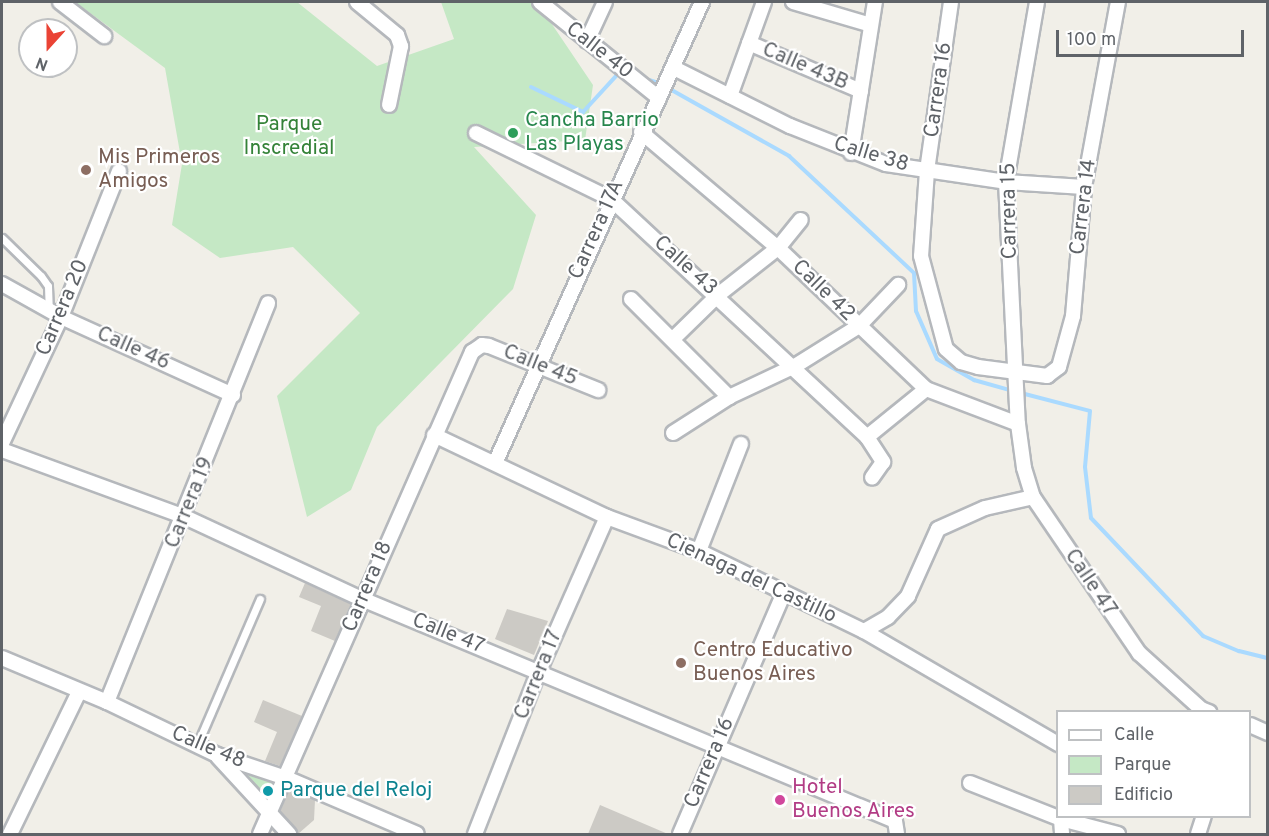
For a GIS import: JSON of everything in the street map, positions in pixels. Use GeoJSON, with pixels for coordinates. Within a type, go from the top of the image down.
{"type":"FeatureCollection","features":[{"type":"Feature","properties":{"kind":"street"},"geometry":{"type":"LineString","coordinates":[[60,2],[104,36]]}},
{"type":"Feature","properties":{"kind":"street"},"geometry":{"type":"LineString","coordinates":[[357,2],[397,35],[401,46],[389,105]]}},
{"type":"Feature","properties":{"kind":"street","name":"Calle 40"},"geometry":{"type":"LineString","coordinates":[[540,2],[587,41],[666,85]]}},
{"type":"Feature","properties":{"kind":"street"},"geometry":{"type":"LineString","coordinates":[[587,41],[605,2]]}},
{"type":"Feature","properties":{"kind":"street","name":"Carrera 17A"},"geometry":{"type":"LineString","coordinates":[[496,461],[537,363],[702,2]]}},
{"type":"Feature","properties":{"kind":"street"},"geometry":{"type":"LineString","coordinates":[[730,96],[764,2]]}},
{"type":"Feature","properties":{"kind":"street"},"geometry":{"type":"LineString","coordinates":[[793,2],[871,25]]}},
{"type":"Feature","properties":{"kind":"street"},"geometry":{"type":"LineString","coordinates":[[851,153],[874,2]]}},
{"type":"Feature","properties":{"kind":"street","name":"Carrera 16"},"geometry":{"type":"LineString","coordinates":[[951,2],[927,171],[921,256],[946,349],[960,362],[1018,379]]}},
{"type":"Feature","properties":{"kind":"street","name":"Carrera 15"},"geometry":{"type":"LineString","coordinates":[[1018,424],[1018,379],[1006,182],[1037,2]]}},
{"type":"Feature","properties":{"kind":"street","name":"Carrera 14"},"geometry":{"type":"LineString","coordinates":[[1018,379],[1047,376],[1059,367],[1073,316],[1084,187],[1118,2]]}},
{"type":"Feature","properties":{"kind":"street","name":"Calle 43B"},"geometry":{"type":"LineString","coordinates":[[749,43],[861,91]]}},
{"type":"Feature","properties":{"kind":"street","name":"Calle 38"},"geometry":{"type":"LineString","coordinates":[[666,85],[730,96],[851,153],[886,164],[1006,182],[1084,187]]}},
{"type":"Feature","properties":{"kind":"street","name":"Calle 42"},"geometry":{"type":"LineString","coordinates":[[641,132],[778,248],[926,389],[1018,424]]}},
{"type":"Feature","properties":{"kind":"street","name":"Calle 43"},"geometry":{"type":"LineString","coordinates":[[476,133],[611,199],[795,366],[867,437],[883,462],[872,478]]}},
{"type":"Feature","properties":{"kind":"street","name":"Carrera 20"},"geometry":{"type":"LineString","coordinates":[[2,443],[61,317],[119,171]]}},
{"type":"Feature","properties":{"kind":"street"},"geometry":{"type":"LineString","coordinates":[[674,338],[718,296],[778,248],[801,220]]}},
{"type":"Feature","properties":{"kind":"street","name":"Calle 46"},"geometry":{"type":"LineString","coordinates":[[2,284],[61,317],[233,395]]}},
{"type":"Feature","properties":{"kind":"street"},"geometry":{"type":"LineString","coordinates":[[673,433],[729,397],[795,366],[859,326],[898,285]]}},
{"type":"Feature","properties":{"kind":"street"},"geometry":{"type":"LineString","coordinates":[[631,298],[674,338],[729,397]]}},
{"type":"Feature","properties":{"kind":"street","name":"Carrera 19"},"geometry":{"type":"LineString","coordinates":[[107,702],[185,517],[268,303]]}},
{"type":"Feature","properties":{"kind":"street","name":"Calle 45"},"geometry":{"type":"LineString","coordinates":[[482,345],[537,363],[598,390]]}},
{"type":"Feature","properties":{"kind":"street","name":"Carrera 18"},"geometry":{"type":"LineString","coordinates":[[260,834],[434,435],[472,352],[482,345]]}},
{"type":"Feature","properties":{"kind":"street"},"geometry":{"type":"LineString","coordinates":[[867,437],[926,389]]}},
{"type":"Feature","properties":{"kind":"street","name":"Calle 47"},"geometry":{"type":"LineString","coordinates":[[1018,424],[1032,497],[1139,653],[1201,710]]}},
{"type":"Feature","properties":{"kind":"street","name":"Cienaga del Castillo"},"geometry":{"type":"LineString","coordinates":[[434,435],[496,461],[607,517],[699,552],[864,631],[1056,743]]}},
{"type":"Feature","properties":{"kind":"street"},"geometry":{"type":"LineString","coordinates":[[699,552],[741,444]]}},
{"type":"Feature","properties":{"kind":"street","name":"Calle 47"},"geometry":{"type":"LineString","coordinates":[[2,450],[185,517],[362,599],[717,747],[896,828]]}},
{"type":"Feature","properties":{"kind":"street"},"geometry":{"type":"LineString","coordinates":[[864,631],[888,617],[908,596],[938,530],[985,508],[1032,497]]}},
{"type":"Feature","properties":{"kind":"street","name":"Carrera 17"},"geometry":{"type":"LineString","coordinates":[[475,834],[539,671],[607,517]]}},
{"type":"Feature","properties":{"kind":"street","name":"Carrera 16"},"geometry":{"type":"LineString","coordinates":[[680,834],[784,592]]}},
{"type":"Feature","properties":{"kind":"street","name":"Calle 48"},"geometry":{"type":"LineString","coordinates":[[2,658],[107,702],[216,755],[286,778],[417,834]]}},
{"type":"Feature","properties":{"kind":"street"},"geometry":{"type":"LineString","coordinates":[[10,834],[79,692]]}},
{"type":"Feature","properties":{"kind":"street"},"geometry":{"type":"LineString","coordinates":[[1251,725],[1268,733]]}},
{"type":"Feature","properties":{"kind":"street"},"geometry":{"type":"LineString","coordinates":[[216,755],[268,816],[289,834]]}},
{"type":"Feature","properties":{"kind":"street"},"geometry":{"type":"LineString","coordinates":[[970,783],[1056,817]]}},
{"type":"Feature","properties":{"kind":"street"},"geometry":{"type":"LineString","coordinates":[[1198,834],[1203,818]]}},
{"type":"Feature","properties":{"kind":"street"},"geometry":{"type":"LineString","coordinates":[[1062,834],[1061,819],[1118,834]]}},
{"type":"Feature","properties":{"kind":"lane"},"geometry":{"type":"LineString","coordinates":[[2,238],[45,281],[49,309]]}},
{"type":"Feature","properties":{"kind":"lane"},"geometry":{"type":"LineString","coordinates":[[197,745],[260,599]]}},
{"type":"Feature","properties":{"kind":"green space","name":"Parque Inscredial"},"geometry":{"type":"Polygon","coordinates":[[[75,2],[297,2],[377,66],[454,39],[441,2],[537,2],[593,85],[585,140],[474,147],[536,215],[513,289],[377,427],[351,490],[307,517],[277,396],[360,313],[293,247],[220,258],[172,225],[182,164],[165,68],[75,2]]]}},
{"type":"Feature","properties":{"kind":"green space","name":"Parque del Reloj"},"geometry":{"type":"Polygon","coordinates":[[[236,761],[281,779],[271,803],[236,761]]]}},
{"type":"Feature","properties":{"kind":"building"},"geometry":{"type":"Polygon","coordinates":[[[305,583],[351,604],[335,641],[311,631],[321,606],[299,597],[305,583]]]}},
{"type":"Feature","properties":{"kind":"building"},"geometry":{"type":"Polygon","coordinates":[[[507,609],[548,621],[534,655],[495,639],[507,609]]]}},
{"type":"Feature","properties":{"kind":"building"},"geometry":{"type":"Polygon","coordinates":[[[263,700],[302,716],[280,766],[265,761],[277,732],[254,722],[263,700]]]}},
{"type":"Feature","properties":{"kind":"building"},"geometry":{"type":"Polygon","coordinates":[[[290,789],[315,800],[314,820],[298,834],[280,811],[290,789]]]}},
{"type":"Feature","properties":{"kind":"building"},"geometry":{"type":"Polygon","coordinates":[[[600,805],[668,834],[588,834],[600,805]]]}},
{"type":"Feature","properties":{"kind":"waterway"},"geometry":{"type":"LineString","coordinates":[[531,87],[583,112],[617,75]]}},
{"type":"Feature","properties":{"kind":"waterway"},"geometry":{"type":"LineString","coordinates":[[649,80],[661,84]]}},
{"type":"Feature","properties":{"kind":"waterway"},"geometry":{"type":"LineString","coordinates":[[668,88],[789,156],[914,273],[916,311],[937,359],[974,380],[1013,391]]}},
{"type":"Feature","properties":{"kind":"waterway"},"geometry":{"type":"LineString","coordinates":[[1021,393],[1090,411],[1085,467],[1091,518],[1203,636],[1239,651],[1268,658]]}},
{"type":"Feature","properties":{"kind":"place","name":"Cancha Barrio Las Playas"},"geometry":{"type":"Point","coordinates":[513,133]}},
{"type":"Feature","properties":{"kind":"place","name":"Mis Primeros Amigos"},"geometry":{"type":"Point","coordinates":[86,170]}},
{"type":"Feature","properties":{"kind":"place","name":"Centro Educativo Buenos Aires"},"geometry":{"type":"Point","coordinates":[681,663]}},
{"type":"Feature","properties":{"kind":"place","name":"Parque del Reloj"},"geometry":{"type":"Point","coordinates":[268,791]}},
{"type":"Feature","properties":{"kind":"place","name":"Hotel Buenos Aires"},"geometry":{"type":"Point","coordinates":[780,800]}}]}
